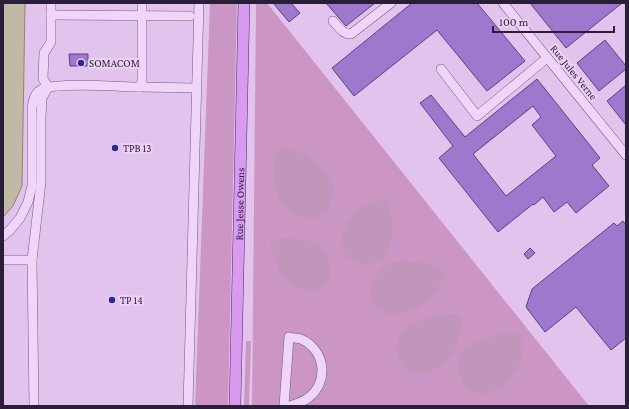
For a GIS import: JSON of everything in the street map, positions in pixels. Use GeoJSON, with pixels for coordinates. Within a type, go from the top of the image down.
{"type":"FeatureCollection","features":[{"type":"Feature","properties":{"kind":"main road","name":"Rue Jesse Owens"},"geometry":{"type":"LineString","coordinates":[[236,406],[244,3]]}},
{"type":"Feature","properties":{"kind":"lane"},"geometry":{"type":"LineString","coordinates":[[48,87],[43,79],[44,53],[51,42],[51,3]]}},
{"type":"Feature","properties":{"kind":"lane"},"geometry":{"type":"LineString","coordinates":[[139,87],[142,82],[142,3]]}},
{"type":"Feature","properties":{"kind":"lane"},"geometry":{"type":"LineString","coordinates":[[188,406],[199,3]]}},
{"type":"Feature","properties":{"kind":"lane"},"geometry":{"type":"LineString","coordinates":[[333,21],[343,32],[351,34],[390,3]]}},
{"type":"Feature","properties":{"kind":"lane","name":"Rue Jules Verne"},"geometry":{"type":"LineString","coordinates":[[503,3],[626,155]]}},
{"type":"Feature","properties":{"kind":"lane"},"geometry":{"type":"LineString","coordinates":[[51,15],[190,16]]}},
{"type":"Feature","properties":{"kind":"lane"},"geometry":{"type":"LineString","coordinates":[[441,69],[477,116],[548,58]]}},
{"type":"Feature","properties":{"kind":"lane"},"geometry":{"type":"LineString","coordinates":[[3,236],[20,218],[28,202],[32,186],[32,108],[34,99],[39,91],[48,87],[77,86],[196,88]]}},
{"type":"Feature","properties":{"kind":"lane"},"geometry":{"type":"LineString","coordinates":[[34,406],[32,260],[41,182],[42,98],[48,87]]}},
{"type":"Feature","properties":{"kind":"lane"},"geometry":{"type":"LineString","coordinates":[[3,260],[32,260]]}},
{"type":"Feature","properties":{"kind":"lane"},"geometry":{"type":"LineString","coordinates":[[284,406],[289,337],[301,339],[313,347],[321,360],[322,372],[320,382],[309,398],[290,406]]}},
{"type":"Feature","properties":{"kind":"shaded area"},"geometry":{"type":"Polygon","coordinates":[[[3,3],[25,3],[22,186],[13,206],[3,217],[3,3]]]}},
{"type":"Feature","properties":{"kind":"shaded area"},"geometry":{"type":"Polygon","coordinates":[[[210,3],[237,3],[228,406],[195,406],[210,3]]]}},
{"type":"Feature","properties":{"kind":"shaded area"},"geometry":{"type":"Polygon","coordinates":[[[256,3],[267,3],[589,406],[252,406],[256,3]]]}},
{"type":"Feature","properties":{"kind":"shaded area"},"geometry":{"type":"Polygon","coordinates":[[[278,148],[299,152],[310,158],[320,167],[328,178],[333,186],[333,194],[328,210],[324,214],[313,218],[302,218],[291,213],[283,205],[277,194],[274,183],[274,168],[278,148]]]}},
{"type":"Feature","properties":{"kind":"shaded area"},"geometry":{"type":"Polygon","coordinates":[[[385,199],[391,214],[392,223],[391,241],[388,250],[377,262],[369,264],[355,263],[345,253],[342,246],[341,240],[345,228],[352,217],[361,208],[370,203],[385,199]]]}},
{"type":"Feature","properties":{"kind":"shaded area"},"geometry":{"type":"Polygon","coordinates":[[[291,238],[305,240],[316,244],[325,252],[330,265],[330,275],[327,282],[320,288],[310,291],[301,289],[294,286],[282,274],[275,260],[270,243],[279,239],[291,238]]]}},
{"type":"Feature","properties":{"kind":"shaded area"},"geometry":{"type":"Polygon","coordinates":[[[398,261],[428,264],[445,273],[441,283],[432,297],[420,307],[404,313],[396,314],[381,310],[375,305],[372,300],[371,288],[375,277],[382,268],[398,261]]]}},
{"type":"Feature","properties":{"kind":"shaded area"},"geometry":{"type":"Polygon","coordinates":[[[439,314],[451,314],[462,318],[460,335],[453,352],[443,364],[429,372],[421,374],[414,373],[406,369],[400,362],[398,356],[396,347],[398,339],[408,327],[423,319],[439,314]]]}},
{"type":"Feature","properties":{"kind":"shaded area"},"geometry":{"type":"Polygon","coordinates":[[[501,334],[513,334],[523,337],[519,364],[510,378],[498,389],[483,394],[475,393],[466,388],[463,383],[458,367],[459,359],[469,347],[485,339],[501,334]]]}},
{"type":"Feature","properties":{"kind":"shaded area"},"geometry":{"type":"Polygon","coordinates":[[[246,341],[251,341],[249,406],[244,406],[246,341]]]}},
{"type":"Feature","properties":{"kind":"building"},"geometry":{"type":"Polygon","coordinates":[[[273,3],[291,3],[300,13],[289,22],[273,3]]]}},
{"type":"Feature","properties":{"kind":"building"},"geometry":{"type":"Polygon","coordinates":[[[326,3],[375,3],[346,26],[326,3]]]}},
{"type":"Feature","properties":{"kind":"building"},"geometry":{"type":"Polygon","coordinates":[[[412,3],[477,3],[525,61],[487,91],[437,30],[354,96],[332,68],[412,3]]]}},
{"type":"Feature","properties":{"kind":"building"},"geometry":{"type":"Polygon","coordinates":[[[530,3],[622,3],[566,48],[530,3]]]}},
{"type":"Feature","properties":{"kind":"building"},"geometry":{"type":"Polygon","coordinates":[[[605,40],[626,66],[626,69],[599,91],[577,63],[605,40]]]}},
{"type":"Feature","properties":{"kind":"building"},"geometry":{"type":"Polygon","coordinates":[[[69,54],[88,54],[88,66],[70,66],[69,54]]]}},
{"type":"Feature","properties":{"kind":"building"},"geometry":{"type":"Polygon","coordinates":[[[537,79],[600,158],[592,165],[609,186],[576,213],[567,202],[554,212],[543,197],[498,232],[439,158],[453,146],[420,103],[431,95],[465,137],[537,79]],[[533,106],[473,154],[506,196],[556,156],[532,125],[541,117],[533,106]]]}},
{"type":"Feature","properties":{"kind":"building"},"geometry":{"type":"Polygon","coordinates":[[[626,85],[626,125],[607,101],[626,85]]]}},
{"type":"Feature","properties":{"kind":"building"},"geometry":{"type":"Polygon","coordinates":[[[623,221],[626,225],[626,338],[611,350],[576,307],[545,332],[526,307],[532,289],[614,223],[617,226],[623,221]]]}},
{"type":"Feature","properties":{"kind":"building"},"geometry":{"type":"Polygon","coordinates":[[[530,248],[535,253],[528,259],[524,254],[530,248]]]}},
{"type":"Feature","properties":{"kind":"place","name":"SOMACOM"},"geometry":{"type":"Point","coordinates":[81,63]}},
{"type":"Feature","properties":{"kind":"place","name":"TPB 13"},"geometry":{"type":"Point","coordinates":[115,148]}},
{"type":"Feature","properties":{"kind":"place","name":"TP 14"},"geometry":{"type":"Point","coordinates":[112,300]}}]}
